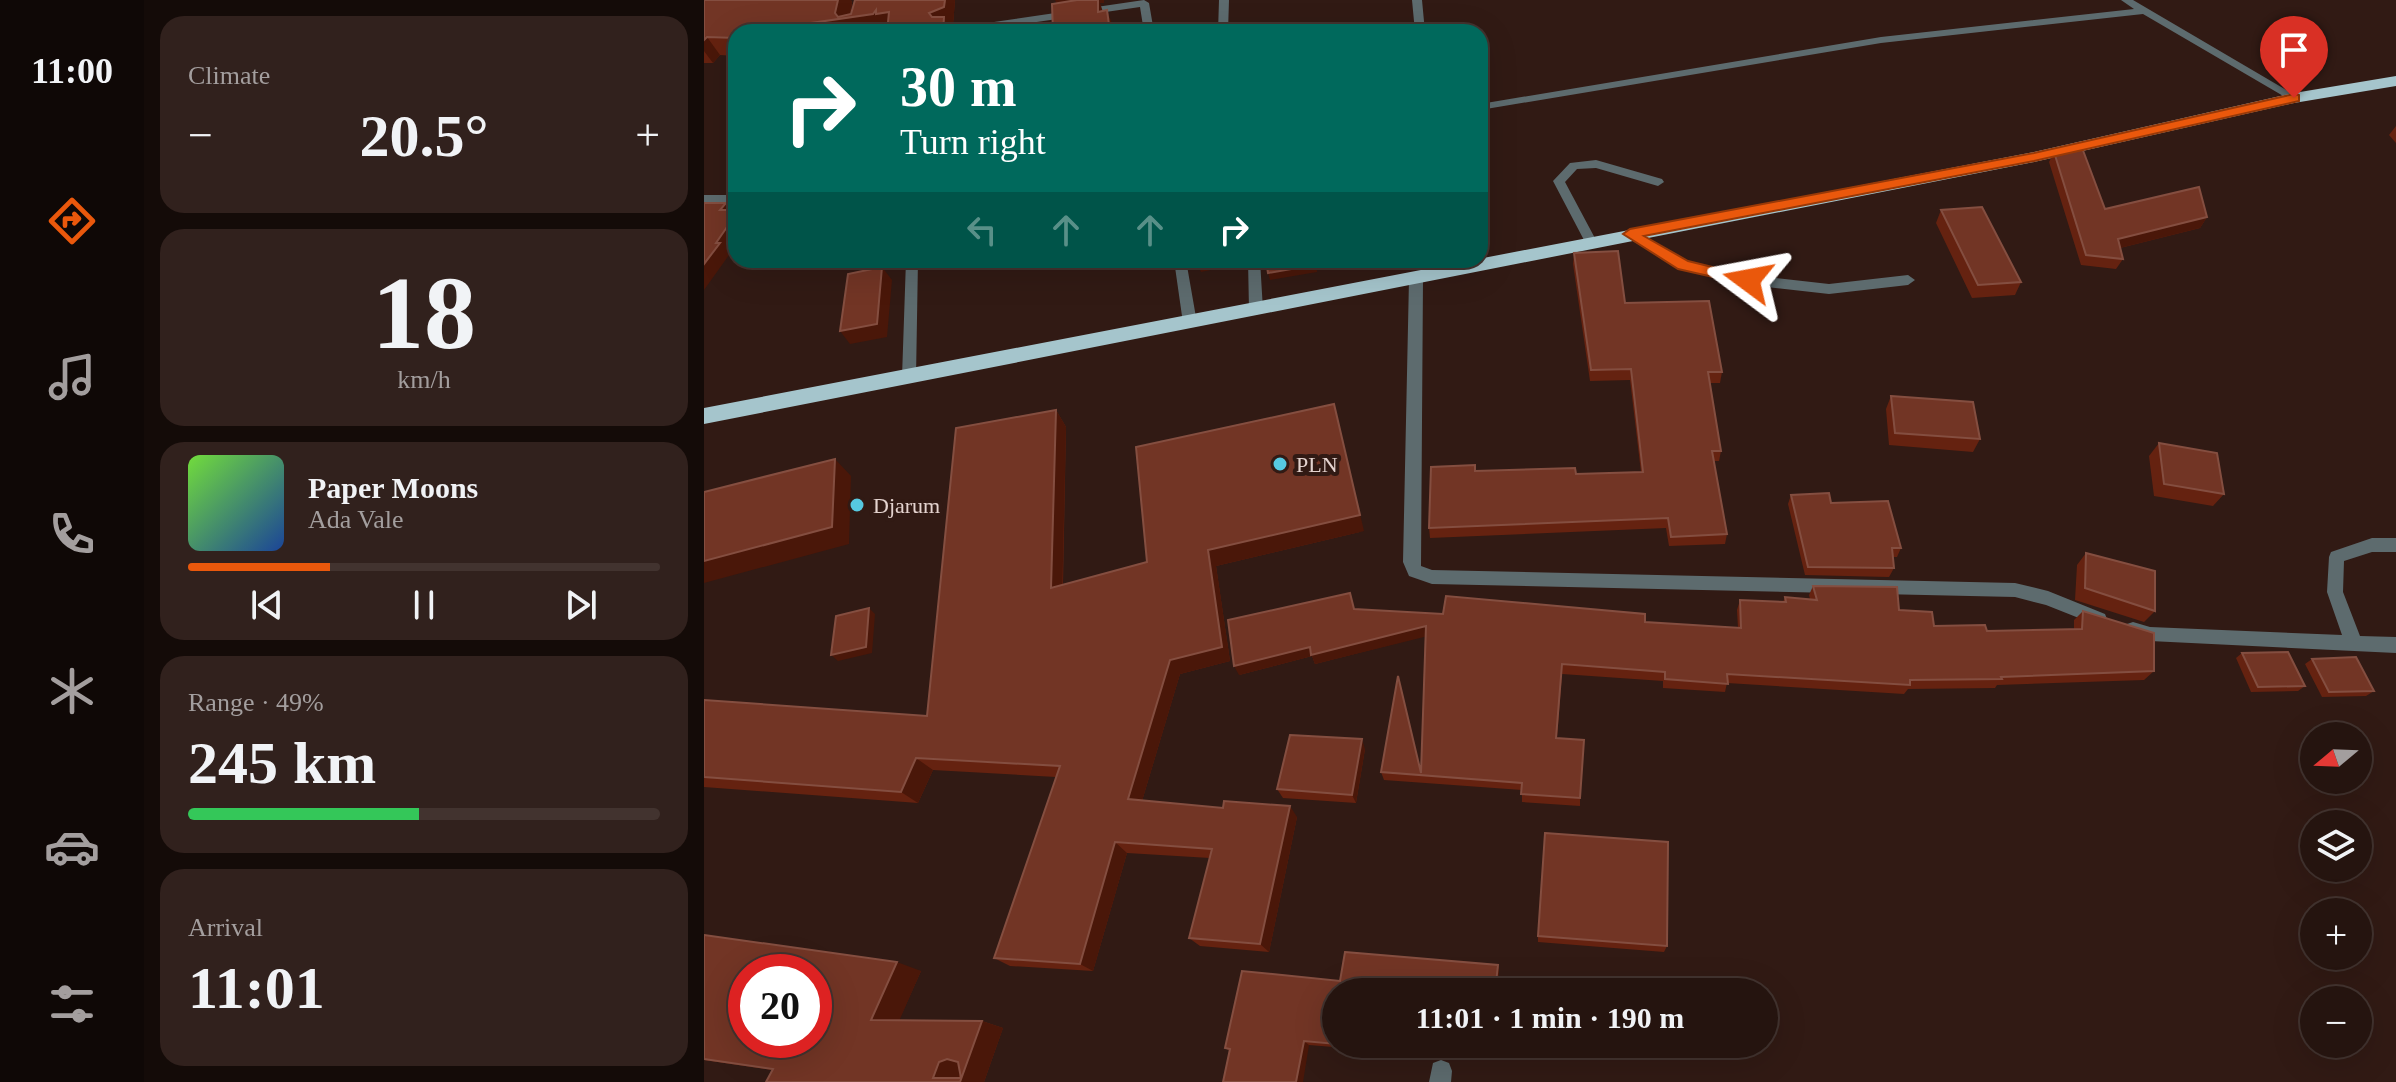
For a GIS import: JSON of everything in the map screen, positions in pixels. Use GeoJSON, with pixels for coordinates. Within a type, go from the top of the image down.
{"type":"FeatureCollection","features":[{"type":"Feature","properties":{"kind":"highway"},"geometry":{"type":"LineString","coordinates":[[1488,260],[2034,157],[2294,98],[2396,81]]}},
{"type":"Feature","properties":{"kind":"highway"},"geometry":{"type":"LineString","coordinates":[[704,416],[1416,279],[1447,268]]}},
{"type":"Feature","properties":{"kind":"street"},"geometry":{"type":"LineString","coordinates":[[1223,24],[1224,0]]}},
{"type":"Feature","properties":{"kind":"street"},"geometry":{"type":"LineString","coordinates":[[1417,0],[1419,24]]}},
{"type":"Feature","properties":{"kind":"street"},"geometry":{"type":"LineString","coordinates":[[2126,0],[2294,98]]}},
{"type":"Feature","properties":{"kind":"street"},"geometry":{"type":"LineString","coordinates":[[997,24],[1144,1],[1148,24]]}},
{"type":"Feature","properties":{"kind":"street"},"geometry":{"type":"LineString","coordinates":[[1488,106],[1881,40],[2142,11]]}},
{"type":"Feature","properties":{"kind":"street"},"geometry":{"type":"LineString","coordinates":[[1591,242],[1559,181],[1574,166],[1596,164],[1658,182]]}},
{"type":"Feature","properties":{"kind":"street"},"geometry":{"type":"LineString","coordinates":[[704,199],[728,199]]}},
{"type":"Feature","properties":{"kind":"street"},"geometry":{"type":"LineString","coordinates":[[1630,234],[1684,265],[1748,280],[1829,289],[1908,280]]}},
{"type":"Feature","properties":{"kind":"street"},"geometry":{"type":"LineString","coordinates":[[909,377],[912,268]]}},
{"type":"Feature","properties":{"kind":"street"},"geometry":{"type":"LineString","coordinates":[[1181,268],[1190,323]]}},
{"type":"Feature","properties":{"kind":"street"},"geometry":{"type":"LineString","coordinates":[[1254,268],[1256,310]]}},
{"type":"Feature","properties":{"kind":"street"},"geometry":{"type":"LineString","coordinates":[[1416,279],[1411,562],[1415,571],[1432,577],[2015,590],[2048,598],[2089,616],[2150,634],[2396,645]]}},
{"type":"Feature","properties":{"kind":"street"},"geometry":{"type":"LineString","coordinates":[[2355,644],[2335,606],[2332,576],[2337,557],[2372,545],[2396,545]]}},
{"type":"Feature","properties":{"kind":"building"},"geometry":{"type":"Polygon","coordinates":[[[704,0],[838,0],[835,13],[838,17],[851,14],[855,0],[945,0],[944,7],[929,13],[932,17],[944,17],[944,24],[888,24],[889,12],[876,14],[876,10],[873,14],[804,24],[728,24],[728,38],[707,37],[704,40],[704,0]]]}},
{"type":"Feature","properties":{"kind":"building"},"geometry":{"type":"Polygon","coordinates":[[[1098,0],[1098,12],[1107,10],[1109,24],[1053,24],[1052,4],[1098,0]]]}},
{"type":"Feature","properties":{"kind":"building"},"geometry":{"type":"Polygon","coordinates":[[[2081,145],[2105,209],[2199,187],[2207,217],[2118,239],[2123,259],[2086,255],[2054,152],[2081,145]]]}},
{"type":"Feature","properties":{"kind":"building"},"geometry":{"type":"Polygon","coordinates":[[[704,203],[726,203],[720,210],[728,210],[728,226],[716,243],[720,243],[704,264],[704,203]]]}},
{"type":"Feature","properties":{"kind":"building"},"geometry":{"type":"Polygon","coordinates":[[[1982,207],[2021,282],[1978,285],[1941,210],[1982,207]]]}},
{"type":"Feature","properties":{"kind":"building"},"geometry":{"type":"Polygon","coordinates":[[[1618,251],[1625,303],[1709,301],[1722,372],[1708,372],[1721,451],[1712,451],[1727,534],[1671,537],[1668,518],[1429,528],[1431,467],[1475,465],[1475,471],[1575,468],[1576,474],[1643,472],[1631,369],[1591,370],[1574,253],[1618,251]]]}},
{"type":"Feature","properties":{"kind":"building"},"geometry":{"type":"Polygon","coordinates":[[[882,268],[877,324],[840,331],[848,274],[882,268]]]}},
{"type":"Feature","properties":{"kind":"building"},"geometry":{"type":"Polygon","coordinates":[[[1267,268],[1297,268],[1268,273],[1267,268]]]}},
{"type":"Feature","properties":{"kind":"building"},"geometry":{"type":"Polygon","coordinates":[[[1891,396],[1973,402],[1980,439],[1895,433],[1891,396]]]}},
{"type":"Feature","properties":{"kind":"building"},"geometry":{"type":"Polygon","coordinates":[[[1334,404],[1360,515],[1208,550],[1222,647],[1170,660],[1128,799],[1223,808],[1224,801],[1290,806],[1260,944],[1189,938],[1212,849],[1115,842],[1080,964],[994,958],[1060,766],[916,758],[901,792],[704,777],[704,700],[927,716],[956,428],[1056,410],[1051,588],[1147,562],[1136,447],[1334,404]]]}},
{"type":"Feature","properties":{"kind":"building"},"geometry":{"type":"Polygon","coordinates":[[[2159,443],[2217,453],[2224,494],[2164,484],[2159,443]]]}},
{"type":"Feature","properties":{"kind":"building"},"geometry":{"type":"Polygon","coordinates":[[[835,459],[832,527],[704,561],[704,492],[835,459]]]}},
{"type":"Feature","properties":{"kind":"building"},"geometry":{"type":"Polygon","coordinates":[[[1829,493],[1831,503],[1888,501],[1901,548],[1892,548],[1894,568],[1808,567],[1791,495],[1829,493]]]}},
{"type":"Feature","properties":{"kind":"building"},"geometry":{"type":"Polygon","coordinates":[[[2086,553],[2155,571],[2155,611],[2085,588],[2086,553]]]}},
{"type":"Feature","properties":{"kind":"building"},"geometry":{"type":"Polygon","coordinates":[[[1813,586],[1897,587],[1899,610],[1932,612],[1934,626],[1985,625],[1987,631],[2082,629],[2083,611],[2154,633],[2154,671],[1910,680],[1910,685],[1727,674],[1728,684],[1665,679],[1665,672],[1562,664],[1556,738],[1584,740],[1580,798],[1521,794],[1522,783],[1381,772],[1398,676],[1421,773],[1426,626],[1311,655],[1310,647],[1234,666],[1228,620],[1350,593],[1354,609],[1443,614],[1446,596],[1645,614],[1645,622],[1741,628],[1740,600],[1786,602],[1785,597],[1817,600],[1813,586]]]}},
{"type":"Feature","properties":{"kind":"building"},"geometry":{"type":"Polygon","coordinates":[[[869,608],[866,647],[831,655],[836,616],[869,608]]]}},
{"type":"Feature","properties":{"kind":"building"},"geometry":{"type":"Polygon","coordinates":[[[2288,652],[2305,686],[2258,687],[2242,653],[2288,652]]]}},
{"type":"Feature","properties":{"kind":"building"},"geometry":{"type":"Polygon","coordinates":[[[2356,657],[2374,691],[2329,692],[2312,659],[2356,657]]]}},
{"type":"Feature","properties":{"kind":"building"},"geometry":{"type":"Polygon","coordinates":[[[1290,735],[1362,739],[1352,795],[1277,789],[1290,735]]]}},
{"type":"Feature","properties":{"kind":"building"},"geometry":{"type":"Polygon","coordinates":[[[1545,833],[1668,842],[1667,946],[1538,936],[1545,833]]]}},
{"type":"Feature","properties":{"kind":"building"},"geometry":{"type":"Polygon","coordinates":[[[704,935],[897,962],[871,1020],[982,1021],[960,1082],[766,1082],[773,1069],[704,1059],[704,935]],[[947,1059],[939,1062],[933,1078],[961,1078],[958,1062],[947,1059]]]}},
{"type":"Feature","properties":{"kind":"building"},"geometry":{"type":"Polygon","coordinates":[[[1345,952],[1498,965],[1497,978],[1341,978],[1345,952]]]}},
{"type":"Feature","properties":{"kind":"building"},"geometry":{"type":"Polygon","coordinates":[[[1242,971],[1322,979],[1322,1043],[1304,1041],[1296,1082],[1223,1082],[1230,1049],[1225,1048],[1242,971]]]}},
{"type":"Feature","properties":{"kind":"place","name":"PLN"},"geometry":{"type":"Point","coordinates":[1280,464]}},
{"type":"Feature","properties":{"kind":"place","name":"Djarum"},"geometry":{"type":"Point","coordinates":[857,505]}},
{"type":"Feature","properties":{"kind":"route"},"geometry":{"type":"LineString","coordinates":[[1748,280],[1684,265],[1630,234],[2034,157],[2294,98]]}}]}
